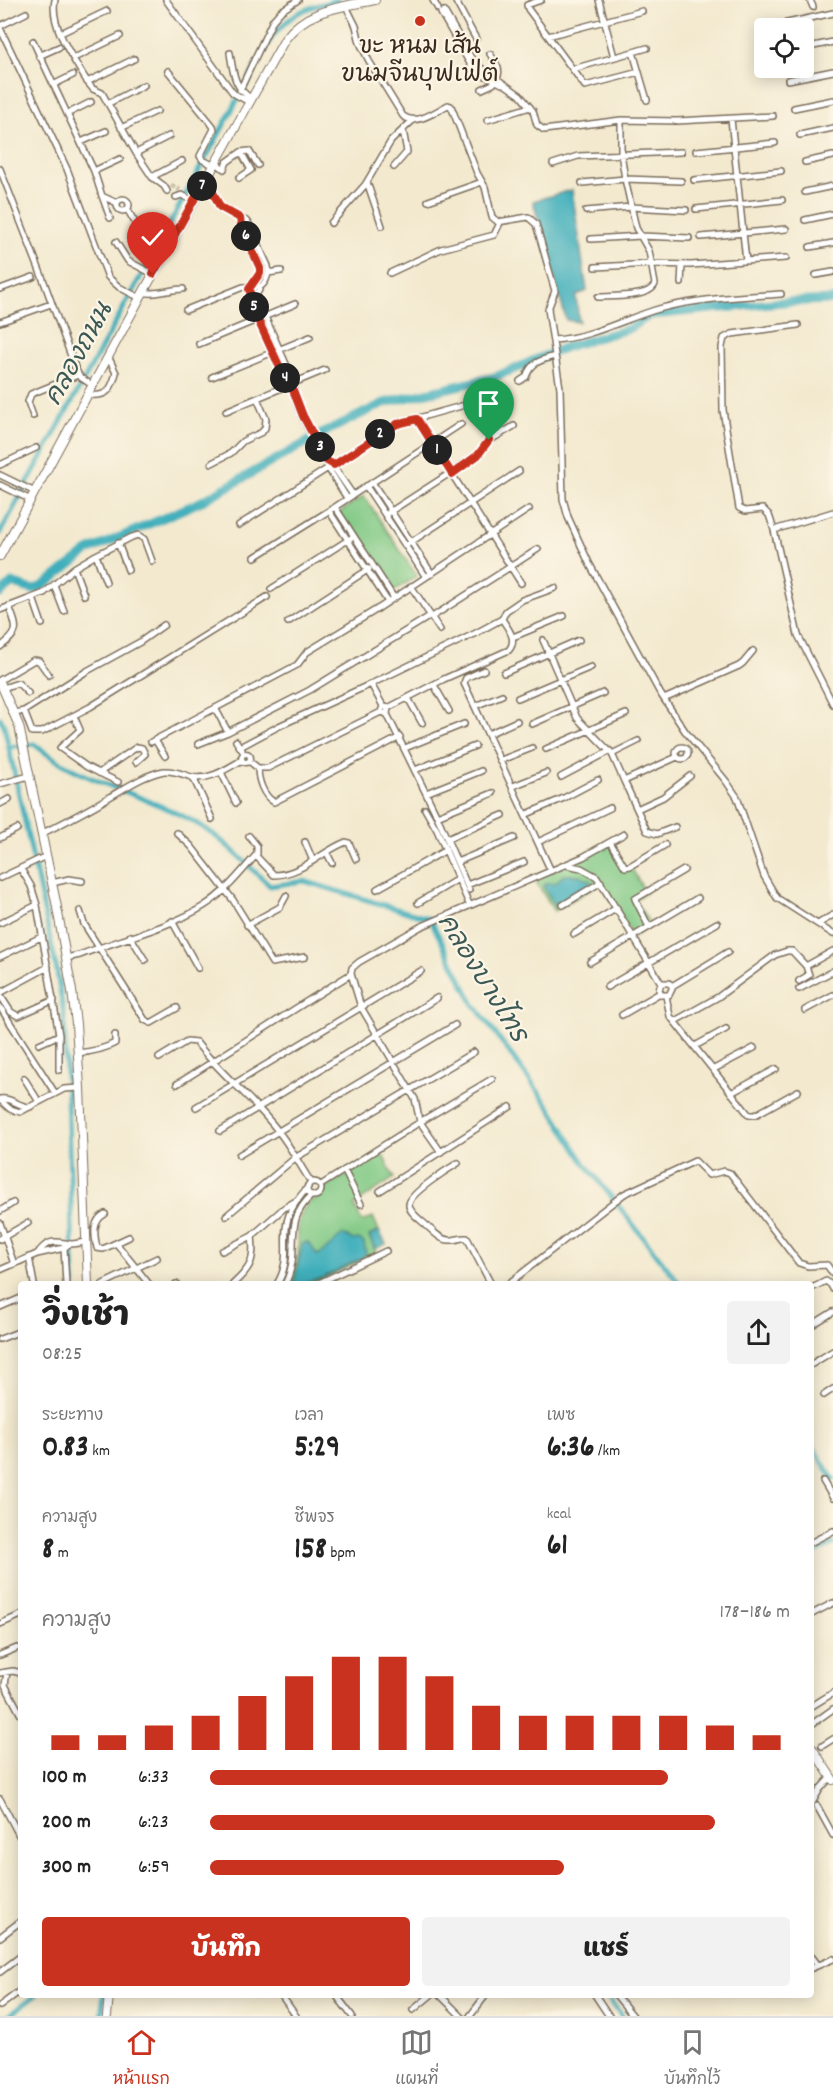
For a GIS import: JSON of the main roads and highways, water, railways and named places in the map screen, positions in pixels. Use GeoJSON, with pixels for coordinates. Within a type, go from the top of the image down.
{"type":"FeatureCollection","features":[{"type":"Feature","properties":{"kind":"water"},"geometry":{"type":"Polygon","coordinates":[[[572,190],[587,291],[576,296],[579,322],[566,320],[533,201],[572,190]]]}},
{"type":"Feature","properties":{"kind":"water"},"geometry":{"type":"Polygon","coordinates":[[[564,875],[579,875],[591,881],[575,896],[554,904],[543,886],[547,883],[554,884],[564,875]]]}},
{"type":"Feature","properties":{"kind":"water"},"geometry":{"type":"Polygon","coordinates":[[[379,1231],[386,1244],[375,1249],[369,1236],[379,1231]]]}},
{"type":"Feature","properties":{"kind":"water"},"geometry":{"type":"Polygon","coordinates":[[[343,1235],[352,1240],[359,1239],[364,1243],[366,1254],[319,1279],[295,1281],[302,1245],[306,1242],[310,1244],[317,1255],[343,1235]]]}},
{"type":"Feature","properties":{"kind":"waterway","name":"คลองถนน"},"geometry":{"type":"LineString","coordinates":[[0,533],[272,37],[287,21],[300,12],[337,0]]}},
{"type":"Feature","properties":{"kind":"waterway"},"geometry":{"type":"LineString","coordinates":[[0,594],[12,583],[33,590],[43,586],[88,551],[202,501],[327,431],[384,403],[495,377],[566,347],[628,329],[651,315],[783,302],[833,300]]}},
{"type":"Feature","properties":{"kind":"waterway"},"geometry":{"type":"LineString","coordinates":[[0,718],[4,725],[56,966],[64,1016],[74,1281]]}},
{"type":"Feature","properties":{"kind":"waterway","name":"คลองบางไทร"},"geometry":{"type":"LineString","coordinates":[[8,747],[34,744],[72,769],[155,803],[196,823],[225,844],[270,886],[304,881],[430,919],[473,1003],[548,1105],[583,1161],[678,1281]]}},
{"type":"Feature","properties":{"kind":"waterway","name":"คลองบางไทร"},"geometry":{"type":"LineString","coordinates":[[814,1449],[833,1479]]}},
{"type":"Feature","properties":{"kind":"waterway"},"geometry":{"type":"LineString","coordinates":[[814,1554],[833,1544]]}},
{"type":"Feature","properties":{"kind":"waterway"},"geometry":{"type":"LineString","coordinates":[[8,2016],[32,1998]]}},
{"type":"Feature","properties":{"kind":"waterway"},"geometry":{"type":"LineString","coordinates":[[101,2016],[104,1998]]}},
{"type":"Feature","properties":{"kind":"waterway"},"geometry":{"type":"LineString","coordinates":[[608,1998],[622,2016]]}},
{"type":"Feature","properties":{"kind":"tunnel"},"geometry":{"type":"LineString","coordinates":[[171,185],[180,190]]}},
{"type":"Feature","properties":{"kind":"place","name":"ขะ หนม เส้น ขนมจีนบุฟเฟ่ต์"},"geometry":{"type":"Point","coordinates":[420,21]}}]}
